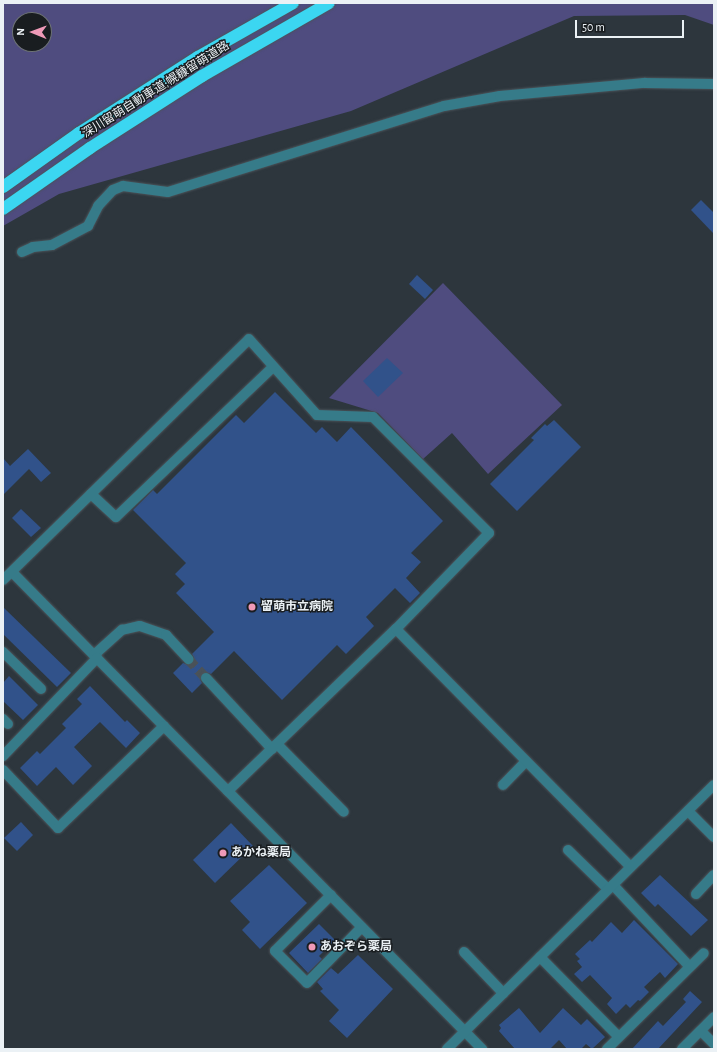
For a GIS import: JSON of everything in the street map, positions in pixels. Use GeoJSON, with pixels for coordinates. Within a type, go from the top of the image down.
{"type":"FeatureCollection","features":[{"type":"Feature","properties":{"kind":"highway","name":"深川留萌自動車道;幌糠留萌道路"},"geometry":{"type":"LineString","coordinates":[[3,187],[79,133],[198,57],[293,3]]}},
{"type":"Feature","properties":{"kind":"highway","name":"深川留萌自動車道;幌糠留萌道路"},"geometry":{"type":"LineString","coordinates":[[3,209],[90,148],[202,76],[329,3]]}},
{"type":"Feature","properties":{"kind":"street"},"geometry":{"type":"LineString","coordinates":[[22,252],[33,247],[52,245],[88,226],[98,206],[113,190],[123,186],[168,192],[444,106],[500,96],[644,83],[714,84]]}},
{"type":"Feature","properties":{"kind":"street"},"geometry":{"type":"LineString","coordinates":[[3,580],[248,339],[317,415],[373,417],[489,533],[396,629],[228,791]]}},
{"type":"Feature","properties":{"kind":"street"},"geometry":{"type":"LineString","coordinates":[[91,494],[116,517],[273,367]]}},
{"type":"Feature","properties":{"kind":"street"},"geometry":{"type":"LineString","coordinates":[[12,572],[482,1049]]}},
{"type":"Feature","properties":{"kind":"street"},"geometry":{"type":"LineString","coordinates":[[3,756],[122,630],[140,626],[166,635],[188,659]]}},
{"type":"Feature","properties":{"kind":"street"},"geometry":{"type":"LineString","coordinates":[[396,629],[631,867]]}},
{"type":"Feature","properties":{"kind":"street"},"geometry":{"type":"LineString","coordinates":[[3,652],[41,689]]}},
{"type":"Feature","properties":{"kind":"street"},"geometry":{"type":"LineString","coordinates":[[206,678],[274,746],[344,812]]}},
{"type":"Feature","properties":{"kind":"street"},"geometry":{"type":"LineString","coordinates":[[3,770],[58,828],[164,726]]}},
{"type":"Feature","properties":{"kind":"street"},"geometry":{"type":"LineString","coordinates":[[503,785],[526,761]]}},
{"type":"Feature","properties":{"kind":"street"},"geometry":{"type":"LineString","coordinates":[[447,1049],[714,785]]}},
{"type":"Feature","properties":{"kind":"street"},"geometry":{"type":"LineString","coordinates":[[688,811],[714,837]]}},
{"type":"Feature","properties":{"kind":"street"},"geometry":{"type":"LineString","coordinates":[[568,850],[611,887],[690,967]]}},
{"type":"Feature","properties":{"kind":"street"},"geometry":{"type":"LineString","coordinates":[[696,894],[714,875]]}},
{"type":"Feature","properties":{"kind":"street"},"geometry":{"type":"LineString","coordinates":[[330,895],[274,951],[307,983],[362,927]]}},
{"type":"Feature","properties":{"kind":"street"},"geometry":{"type":"LineString","coordinates":[[464,952],[503,993]]}},
{"type":"Feature","properties":{"kind":"street"},"geometry":{"type":"LineString","coordinates":[[607,1049],[704,953]]}},
{"type":"Feature","properties":{"kind":"street"},"geometry":{"type":"LineString","coordinates":[[540,957],[619,1037]]}},
{"type":"Feature","properties":{"kind":"street"},"geometry":{"type":"LineString","coordinates":[[682,1049],[713,1020]]}},
{"type":"Feature","properties":{"kind":"street"},"geometry":{"type":"LineString","coordinates":[[701,1030],[714,1044]]}},
{"type":"Feature","properties":{"kind":"shaded area"},"geometry":{"type":"Polygon","coordinates":[[[3,3],[714,3],[714,25],[685,15],[574,16],[351,111],[59,194],[3,226],[3,3]]]}},
{"type":"Feature","properties":{"kind":"shaded area"},"geometry":{"type":"Polygon","coordinates":[[[443,283],[562,405],[488,474],[452,433],[423,459],[378,413],[329,398],[443,283]]]}},
{"type":"Feature","properties":{"kind":"building"},"geometry":{"type":"Polygon","coordinates":[[[701,200],[714,213],[714,234],[691,210],[701,200]]]}},
{"type":"Feature","properties":{"kind":"building"},"geometry":{"type":"Polygon","coordinates":[[[417,275],[433,290],[425,299],[409,284],[417,275]]]}},
{"type":"Feature","properties":{"kind":"building"},"geometry":{"type":"Polygon","coordinates":[[[387,358],[403,373],[378,397],[363,381],[387,358]]]}},
{"type":"Feature","properties":{"kind":"building"},"geometry":{"type":"Polygon","coordinates":[[[275,392],[316,433],[322,427],[337,442],[351,427],[443,521],[411,553],[421,562],[406,578],[420,593],[410,603],[395,588],[366,617],[374,626],[346,654],[337,645],[282,700],[234,651],[211,674],[205,672],[201,674],[200,679],[202,683],[192,693],[173,673],[183,663],[189,665],[193,663],[194,658],[192,654],[214,632],[176,593],[185,584],[175,574],[186,563],[133,510],[153,490],[157,494],[236,415],[244,423],[275,392]]]}},
{"type":"Feature","properties":{"kind":"building"},"geometry":{"type":"Polygon","coordinates":[[[554,420],[581,447],[517,511],[490,484],[534,440],[531,438],[545,424],[547,426],[554,420]]]}},
{"type":"Feature","properties":{"kind":"building"},"geometry":{"type":"Polygon","coordinates":[[[28,449],[51,473],[41,482],[29,469],[3,495],[3,458],[10,466],[28,449]]]}},
{"type":"Feature","properties":{"kind":"building"},"geometry":{"type":"Polygon","coordinates":[[[21,509],[41,528],[31,537],[12,518],[21,509]]]}},
{"type":"Feature","properties":{"kind":"building"},"geometry":{"type":"Polygon","coordinates":[[[3,607],[71,673],[57,687],[3,634],[3,607]]]}},
{"type":"Feature","properties":{"kind":"building"},"geometry":{"type":"Polygon","coordinates":[[[9,676],[38,705],[23,720],[3,701],[3,683],[9,676]]]}},
{"type":"Feature","properties":{"kind":"building"},"geometry":{"type":"Polygon","coordinates":[[[90,686],[125,722],[127,720],[140,733],[126,748],[100,722],[74,747],[92,766],[73,785],[56,767],[37,786],[20,768],[37,751],[40,754],[66,728],[62,724],[82,704],[77,699],[90,686]]]}},
{"type":"Feature","properties":{"kind":"building"},"geometry":{"type":"Polygon","coordinates":[[[21,822],[33,835],[17,851],[4,838],[21,822]]]}},
{"type":"Feature","properties":{"kind":"building","name":"あかね薬局"},"geometry":{"type":"Polygon","coordinates":[[[231,823],[253,846],[215,883],[193,860],[231,823]]]}},
{"type":"Feature","properties":{"kind":"building"},"geometry":{"type":"Polygon","coordinates":[[[269,865],[307,903],[260,949],[242,930],[250,922],[230,901],[269,865]]]}},
{"type":"Feature","properties":{"kind":"building"},"geometry":{"type":"Polygon","coordinates":[[[660,875],[708,920],[691,936],[658,904],[655,907],[641,893],[660,875]]]}},
{"type":"Feature","properties":{"kind":"building"},"geometry":{"type":"Polygon","coordinates":[[[634,920],[678,964],[665,978],[660,972],[644,987],[649,992],[640,1001],[638,1000],[630,1008],[626,1004],[616,1014],[607,1004],[612,998],[590,975],[582,982],[574,974],[582,967],[577,961],[580,959],[575,954],[590,940],[592,942],[611,922],[622,933],[634,920]]]}},
{"type":"Feature","properties":{"kind":"building","name":"あおぞら薬局"},"geometry":{"type":"Polygon","coordinates":[[[319,924],[335,940],[319,956],[322,959],[308,973],[289,953],[319,924]]]}},
{"type":"Feature","properties":{"kind":"building"},"geometry":{"type":"Polygon","coordinates":[[[358,955],[393,989],[347,1038],[329,1021],[339,1010],[320,991],[323,989],[317,982],[331,968],[338,974],[358,955]]]}},
{"type":"Feature","properties":{"kind":"building"},"geometry":{"type":"Polygon","coordinates":[[[690,991],[702,1002],[658,1049],[632,1049],[658,1021],[663,1026],[686,1002],[683,999],[690,991]]]}},
{"type":"Feature","properties":{"kind":"building"},"geometry":{"type":"Polygon","coordinates":[[[519,1008],[540,1033],[563,1008],[581,1025],[587,1019],[605,1037],[592,1049],[586,1044],[581,1049],[567,1049],[559,1040],[550,1049],[515,1049],[499,1031],[501,1028],[499,1025],[519,1008]]]}},
{"type":"Feature","properties":{"kind":"tunnel"},"geometry":{"type":"LineString","coordinates":[[188,659],[206,678]]}},
{"type":"Feature","properties":{"kind":"place","name":"留萌市立病院"},"geometry":{"type":"Point","coordinates":[252,607]}},
{"type":"Feature","properties":{"kind":"place","name":"あかね薬局"},"geometry":{"type":"Point","coordinates":[223,853]}},
{"type":"Feature","properties":{"kind":"place","name":"あおぞら薬局"},"geometry":{"type":"Point","coordinates":[312,947]}}]}
